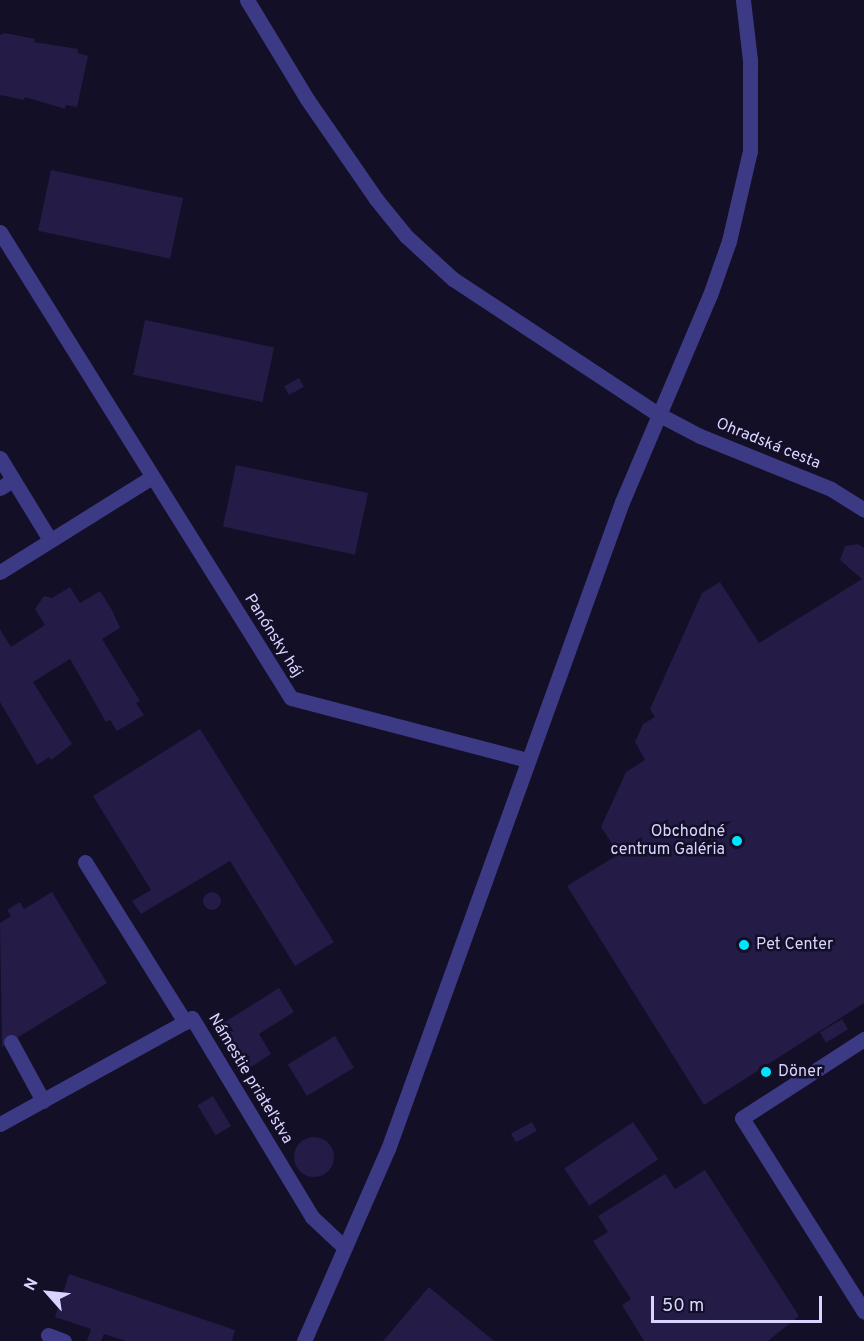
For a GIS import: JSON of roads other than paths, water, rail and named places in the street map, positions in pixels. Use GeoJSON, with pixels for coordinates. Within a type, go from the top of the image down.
{"type":"FeatureCollection","features":[{"type":"Feature","properties":{"kind":"street","name":"Ohradská cesta"},"geometry":{"type":"LineString","coordinates":[[247,0],[307,99],[406,236],[482,299],[658,414],[700,436],[831,489],[864,510]]}},
{"type":"Feature","properties":{"kind":"street"},"geometry":{"type":"LineString","coordinates":[[304,1341],[400,1117],[622,502],[710,295],[742,195],[750,151],[750,60],[743,0]]}},
{"type":"Feature","properties":{"kind":"street","name":"Panónsky háj"},"geometry":{"type":"LineString","coordinates":[[0,232],[291,698],[528,760]]}},
{"type":"Feature","properties":{"kind":"street"},"geometry":{"type":"LineString","coordinates":[[0,458],[6,484],[50,540]]}},
{"type":"Feature","properties":{"kind":"street"},"geometry":{"type":"LineString","coordinates":[[0,572],[152,477]]}},
{"type":"Feature","properties":{"kind":"street"},"geometry":{"type":"LineString","coordinates":[[86,862],[184,1022]]}},
{"type":"Feature","properties":{"kind":"street","name":"Námestie priateľstva"},"geometry":{"type":"LineString","coordinates":[[0,1124],[192,1018],[312,1217],[345,1248]]}},
{"type":"Feature","properties":{"kind":"street"},"geometry":{"type":"LineString","coordinates":[[864,1039],[742,1118],[864,1312]]}},
{"type":"Feature","properties":{"kind":"street"},"geometry":{"type":"LineString","coordinates":[[11,1042],[43,1101]]}},
{"type":"Feature","properties":{"kind":"street"},"geometry":{"type":"LineString","coordinates":[[48,1335],[64,1341]]}},
{"type":"Feature","properties":{"kind":"place","name":"Obchodné centrum Galéria"},"geometry":{"type":"Point","coordinates":[737,841]}},
{"type":"Feature","properties":{"kind":"place","name":"Pet Center"},"geometry":{"type":"Point","coordinates":[744,945]}},
{"type":"Feature","properties":{"kind":"place","name":"Döner"},"geometry":{"type":"Point","coordinates":[766,1072]}}]}
